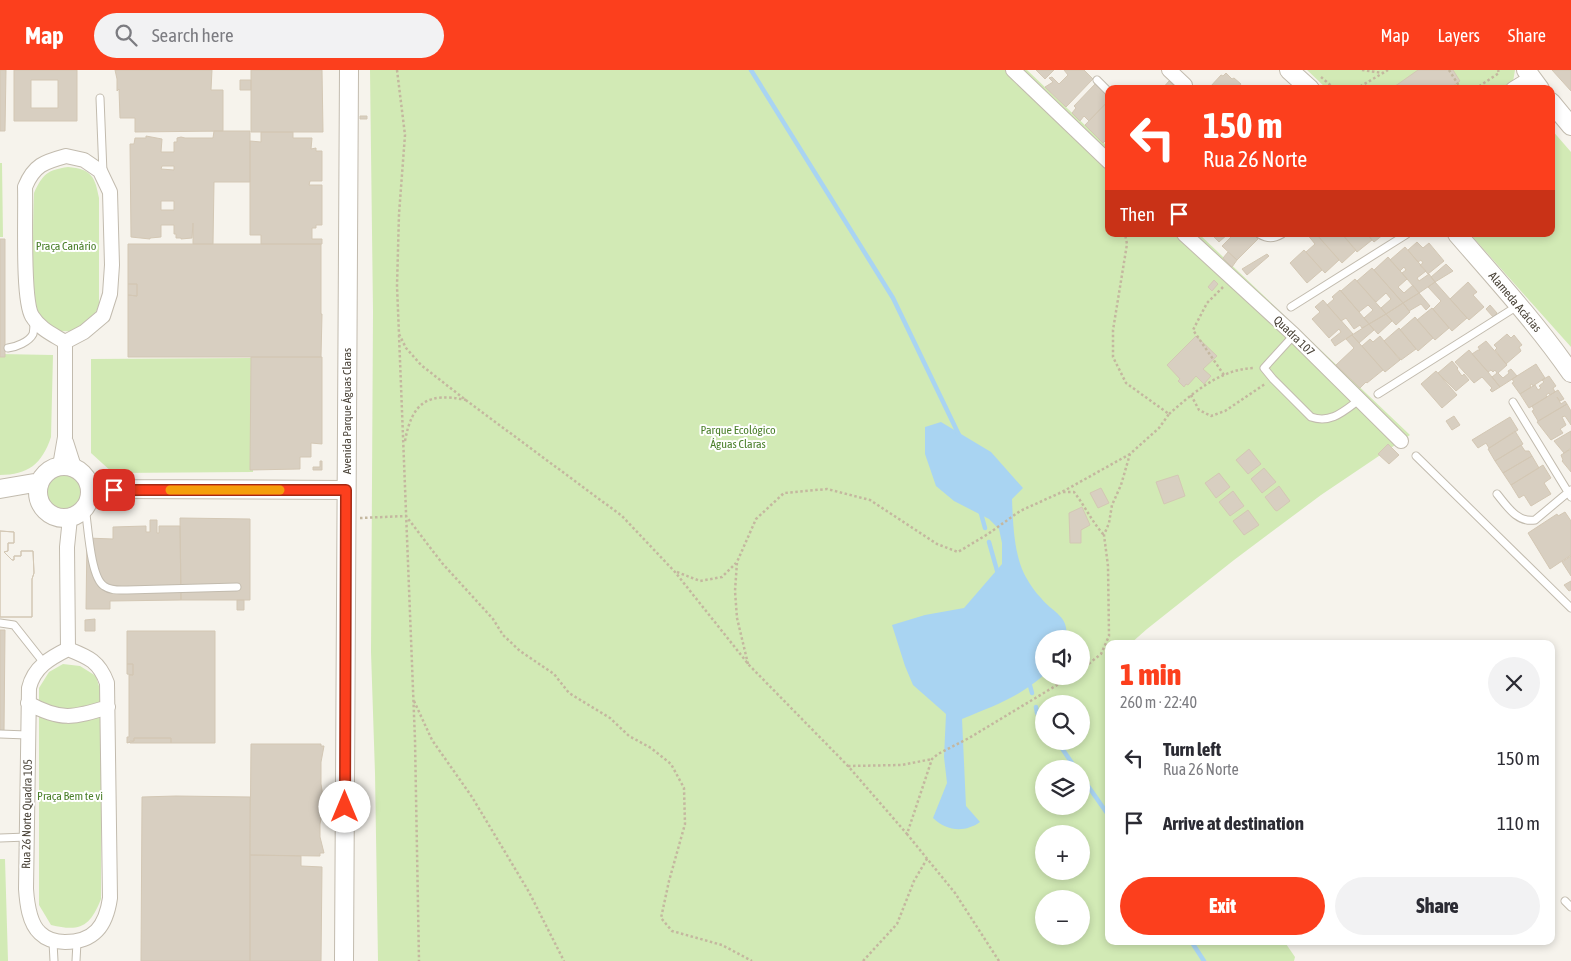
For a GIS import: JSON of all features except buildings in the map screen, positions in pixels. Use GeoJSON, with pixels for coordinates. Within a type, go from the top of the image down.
{"type":"FeatureCollection","features":[{"type":"Feature","properties":{"kind":"street","name":"Avenida Parque Águas Claras"},"geometry":{"type":"LineString","coordinates":[[344,961],[348,70]]}},
{"type":"Feature","properties":{"kind":"street"},"geometry":{"type":"LineString","coordinates":[[1013,70],[1105,158]]}},
{"type":"Feature","properties":{"kind":"street"},"geometry":{"type":"LineString","coordinates":[[1169,70],[1185,85]]}},
{"type":"Feature","properties":{"kind":"street"},"geometry":{"type":"LineString","coordinates":[[1289,70],[1315,82]]}},
{"type":"Feature","properties":{"kind":"street"},"geometry":{"type":"LineString","coordinates":[[1521,85],[1533,79]]}},
{"type":"Feature","properties":{"kind":"street"},"geometry":{"type":"LineString","coordinates":[[66,156],[84,160],[100,171],[110,192],[112,265],[110,294],[103,316],[84,332],[66,342],[41,328],[31,314],[26,290],[25,188],[30,174],[44,162],[66,156]]}},
{"type":"Feature","properties":{"kind":"street","name":"Quadra 107"},"geometry":{"type":"LineString","coordinates":[[1187,237],[1294,335],[1401,441]]}},
{"type":"Feature","properties":{"kind":"street","name":"Alameda Acácias"},"geometry":{"type":"LineString","coordinates":[[1460,237],[1519,305],[1571,373]]}},
{"type":"Feature","properties":{"kind":"street"},"geometry":{"type":"LineString","coordinates":[[66,342],[65,437],[67,466]]}},
{"type":"Feature","properties":{"kind":"street"},"geometry":{"type":"LineString","coordinates":[[67,466],[85,476],[88,496],[79,514],[65,518],[46,511],[43,507],[39,490],[48,471],[67,466]]}},
{"type":"Feature","properties":{"kind":"street"},"geometry":{"type":"LineString","coordinates":[[3,489],[39,490]]}},
{"type":"Feature","properties":{"kind":"street"},"geometry":{"type":"LineString","coordinates":[[88,496],[114,490],[346,490]]}},
{"type":"Feature","properties":{"kind":"street"},"geometry":{"type":"LineString","coordinates":[[53,942],[77,942],[89,937],[108,915],[110,898],[108,707],[106,683],[102,670],[85,656],[68,649],[65,518]]}},
{"type":"Feature","properties":{"kind":"street","name":"Rua 26 Norte Quadra 105"},"geometry":{"type":"LineString","coordinates":[[53,942],[39,933],[28,908],[26,889],[28,703],[31,679],[40,666],[52,656],[68,649]]}},
{"type":"Feature","properties":{"kind":"street"},"geometry":{"type":"LineString","coordinates":[[28,703],[51,714],[64,716],[86,714],[108,707]]}},
{"type":"Feature","properties":{"kind":"lane"},"geometry":{"type":"LineString","coordinates":[[1097,80],[1105,88]]}},
{"type":"Feature","properties":{"kind":"lane"},"geometry":{"type":"LineString","coordinates":[[100,98],[103,178]]}},
{"type":"Feature","properties":{"kind":"lane"},"geometry":{"type":"LineString","coordinates":[[1291,307],[1402,237]]}},
{"type":"Feature","properties":{"kind":"lane"},"geometry":{"type":"LineString","coordinates":[[1378,394],[1519,305]]}},
{"type":"Feature","properties":{"kind":"lane"},"geometry":{"type":"LineString","coordinates":[[8,348],[15,348],[33,334],[34,318]]}},
{"type":"Feature","properties":{"kind":"lane"},"geometry":{"type":"LineString","coordinates":[[1294,335],[1264,368],[1273,379],[1311,417],[1318,419],[1338,416],[1359,400]]}},
{"type":"Feature","properties":{"kind":"lane"},"geometry":{"type":"LineString","coordinates":[[1497,494],[1515,515],[1522,520],[1528,521],[1535,520],[1570,493],[1513,402]]}},
{"type":"Feature","properties":{"kind":"lane"},"geometry":{"type":"LineString","coordinates":[[1416,456],[1571,608]]}},
{"type":"Feature","properties":{"kind":"lane"},"geometry":{"type":"LineString","coordinates":[[88,496],[94,568],[99,582],[104,587],[113,590],[237,587]]}},
{"type":"Feature","properties":{"kind":"lane"},"geometry":{"type":"LineString","coordinates":[[0,623],[14,625],[44,663]]}},
{"type":"Feature","properties":{"kind":"lane"},"geometry":{"type":"LineString","coordinates":[[0,734],[28,735]]}},
{"type":"Feature","properties":{"kind":"lane"},"geometry":{"type":"LineString","coordinates":[[0,838],[27,837]]}},
{"type":"Feature","properties":{"kind":"lane"},"geometry":{"type":"LineString","coordinates":[[1565,900],[1571,907]]}},
{"type":"Feature","properties":{"kind":"lane"},"geometry":{"type":"LineString","coordinates":[[53,942],[54,961]]}},
{"type":"Feature","properties":{"kind":"lane"},"geometry":{"type":"LineString","coordinates":[[76,961],[77,942]]}},
{"type":"Feature","properties":{"kind":"path"},"geometry":{"type":"LineString","coordinates":[[397,70],[405,135],[399,214],[397,286],[413,698],[420,961]]}},
{"type":"Feature","properties":{"kind":"path"},"geometry":{"type":"LineString","coordinates":[[1362,70],[1383,73]]}},
{"type":"Feature","properties":{"kind":"path"},"geometry":{"type":"LineString","coordinates":[[1363,85],[1388,70]]}},
{"type":"Feature","properties":{"kind":"path"},"geometry":{"type":"LineString","coordinates":[[1449,70],[1459,85]]}},
{"type":"Feature","properties":{"kind":"path"},"geometry":{"type":"LineString","coordinates":[[1481,85],[1500,73],[1498,70]]}},
{"type":"Feature","properties":{"kind":"path"},"geometry":{"type":"LineString","coordinates":[[1126,237],[1127,244],[1113,330],[1113,357],[1126,383],[1169,414]]}},
{"type":"Feature","properties":{"kind":"path"},"geometry":{"type":"LineString","coordinates":[[1224,375],[1193,330],[1207,304],[1232,277]]}},
{"type":"Feature","properties":{"kind":"path"},"geometry":{"type":"LineString","coordinates":[[399,334],[406,348],[421,365],[466,401],[622,516],[675,572],[749,665],[848,766],[908,834],[955,892],[999,961]]}},
{"type":"Feature","properties":{"kind":"path"},"geometry":{"type":"LineString","coordinates":[[749,665],[737,618],[735,591],[737,562],[756,520],[784,493],[827,489],[870,500],[937,544],[958,552],[994,530],[1020,511],[1062,492],[1130,454],[1159,428],[1169,414],[1191,394],[1224,375],[1246,368],[1264,368]]}},
{"type":"Feature","properties":{"kind":"path"},"geometry":{"type":"LineString","coordinates":[[1191,394],[1199,410],[1211,416],[1225,411],[1273,379]]}},
{"type":"Feature","properties":{"kind":"path"},"geometry":{"type":"LineString","coordinates":[[404,447],[408,422],[418,407],[430,400],[442,397],[466,401]]}},
{"type":"Feature","properties":{"kind":"path"},"geometry":{"type":"LineString","coordinates":[[1107,640],[1109,636],[1108,566],[1104,535],[1109,523],[1112,505],[1121,485],[1130,454]]}},
{"type":"Feature","properties":{"kind":"path"},"geometry":{"type":"LineString","coordinates":[[1062,492],[1074,492],[1084,505],[1094,524],[1104,535]]}},
{"type":"Feature","properties":{"kind":"path"},"geometry":{"type":"LineString","coordinates":[[346,518],[406,516]]}},
{"type":"Feature","properties":{"kind":"path"},"geometry":{"type":"LineString","coordinates":[[406,516],[442,563],[494,619],[503,635],[520,651],[554,674],[569,693],[610,718],[629,736],[651,748],[671,764],[684,788],[685,824],[661,918],[672,931],[722,945],[752,961]]}},
{"type":"Feature","properties":{"kind":"path"},"geometry":{"type":"LineString","coordinates":[[675,572],[700,580],[722,577],[737,562]]}},
{"type":"Feature","properties":{"kind":"path"},"geometry":{"type":"LineString","coordinates":[[1090,663],[1101,654],[1105,645]]}},
{"type":"Feature","properties":{"kind":"path"},"geometry":{"type":"LineString","coordinates":[[848,766],[902,764],[932,759],[1057,685]]}},
{"type":"Feature","properties":{"kind":"path"},"geometry":{"type":"LineString","coordinates":[[413,698],[432,740],[472,797],[529,892],[564,961]]}},
{"type":"Feature","properties":{"kind":"path"},"geometry":{"type":"LineString","coordinates":[[908,834],[932,759]]}},
{"type":"Feature","properties":{"kind":"path"},"geometry":{"type":"LineString","coordinates":[[863,961],[897,924],[914,881],[928,858]]}},
{"type":"Feature","properties":{"kind":"green space","name":"Parque Ecológico Águas Claras"},"geometry":{"type":"Polygon","coordinates":[[[370,70],[1027,70],[1105,144],[1105,237],[1202,237],[1410,435],[1321,495],[1234,560],[1135,640],[1105,640],[1105,945],[1287,945],[1295,957],[1294,961],[378,961],[371,652],[373,312],[370,70]]]}},
{"type":"Feature","properties":{"kind":"green space"},"geometry":{"type":"Polygon","coordinates":[[[1307,70],[1515,70],[1513,82],[1510,85],[1323,85],[1307,70]]]}},
{"type":"Feature","properties":{"kind":"green space"},"geometry":{"type":"Polygon","coordinates":[[[1555,134],[1571,152],[1571,347],[1473,237],[1555,237],[1555,134]]]}},
{"type":"Feature","properties":{"kind":"green space"},"geometry":{"type":"Polygon","coordinates":[[[0,163],[2,163],[3,237],[0,237],[0,163]]]}},
{"type":"Feature","properties":{"kind":"green space","name":"Praça Canário"},"geometry":{"type":"Polygon","coordinates":[[[68,167],[82,170],[91,175],[98,191],[99,305],[92,318],[80,328],[70,331],[59,331],[45,324],[33,306],[34,193],[46,174],[68,167]]]}},
{"type":"Feature","properties":{"kind":"green space"},"geometry":{"type":"Polygon","coordinates":[[[0,354],[53,355],[51,437],[43,454],[33,466],[19,473],[0,475],[0,354]]]}},
{"type":"Feature","properties":{"kind":"green space"},"geometry":{"type":"Polygon","coordinates":[[[252,358],[253,472],[113,473],[91,453],[91,359],[252,358]]]}},
{"type":"Feature","properties":{"kind":"green space"},"geometry":{"type":"Polygon","coordinates":[[[64,473],[72,473],[84,479],[90,495],[84,511],[72,517],[64,517],[52,511],[46,499],[46,491],[52,479],[64,473]]]}},
{"type":"Feature","properties":{"kind":"green space","name":"Praça Bem te vi"},"geometry":{"type":"Polygon","coordinates":[[[63,664],[80,666],[96,676],[101,693],[101,899],[93,916],[88,921],[83,925],[70,928],[51,925],[39,905],[39,688],[49,672],[63,664]]]}},
{"type":"Feature","properties":{"kind":"green space"},"geometry":{"type":"Polygon","coordinates":[[[0,859],[5,859],[8,961],[0,961],[0,859]]]}},
{"type":"Feature","properties":{"kind":"water"},"geometry":{"type":"Polygon","coordinates":[[[941,422],[991,452],[1023,488],[1012,499],[1015,540],[1019,561],[1032,587],[1060,616],[1067,630],[1035,630],[1035,682],[1014,696],[962,719],[966,806],[980,822],[974,826],[962,829],[944,826],[933,818],[947,783],[944,757],[946,714],[913,685],[892,625],[925,615],[964,608],[1002,564],[1002,543],[999,529],[989,519],[954,501],[936,486],[925,454],[925,427],[941,422]]]}},
{"type":"Feature","properties":{"kind":"waterway"},"geometry":{"type":"LineString","coordinates":[[751,70],[893,298],[959,435]]}},
{"type":"Feature","properties":{"kind":"waterway"},"geometry":{"type":"LineString","coordinates":[[980,510],[985,528]]}},
{"type":"Feature","properties":{"kind":"waterway"},"geometry":{"type":"LineString","coordinates":[[989,542],[998,574]]}},
{"type":"Feature","properties":{"kind":"waterway"},"geometry":{"type":"LineString","coordinates":[[1029,682],[1032,693]]}},
{"type":"Feature","properties":{"kind":"waterway"},"geometry":{"type":"LineString","coordinates":[[1063,750],[1070,760]]}},
{"type":"Feature","properties":{"kind":"waterway"},"geometry":{"type":"LineString","coordinates":[[1090,789],[1105,810]]}},
{"type":"Feature","properties":{"kind":"waterway"},"geometry":{"type":"LineString","coordinates":[[1194,945],[1204,961]]}},
{"type":"Feature","properties":{"kind":"slow traffic"},"geometry":{"type":"LineString","coordinates":[[170,490],[280,490]]}},
{"type":"Feature","properties":{"kind":"route"},"geometry":{"type":"LineString","coordinates":[[114,490],[346,490],[345,807]]}}]}
